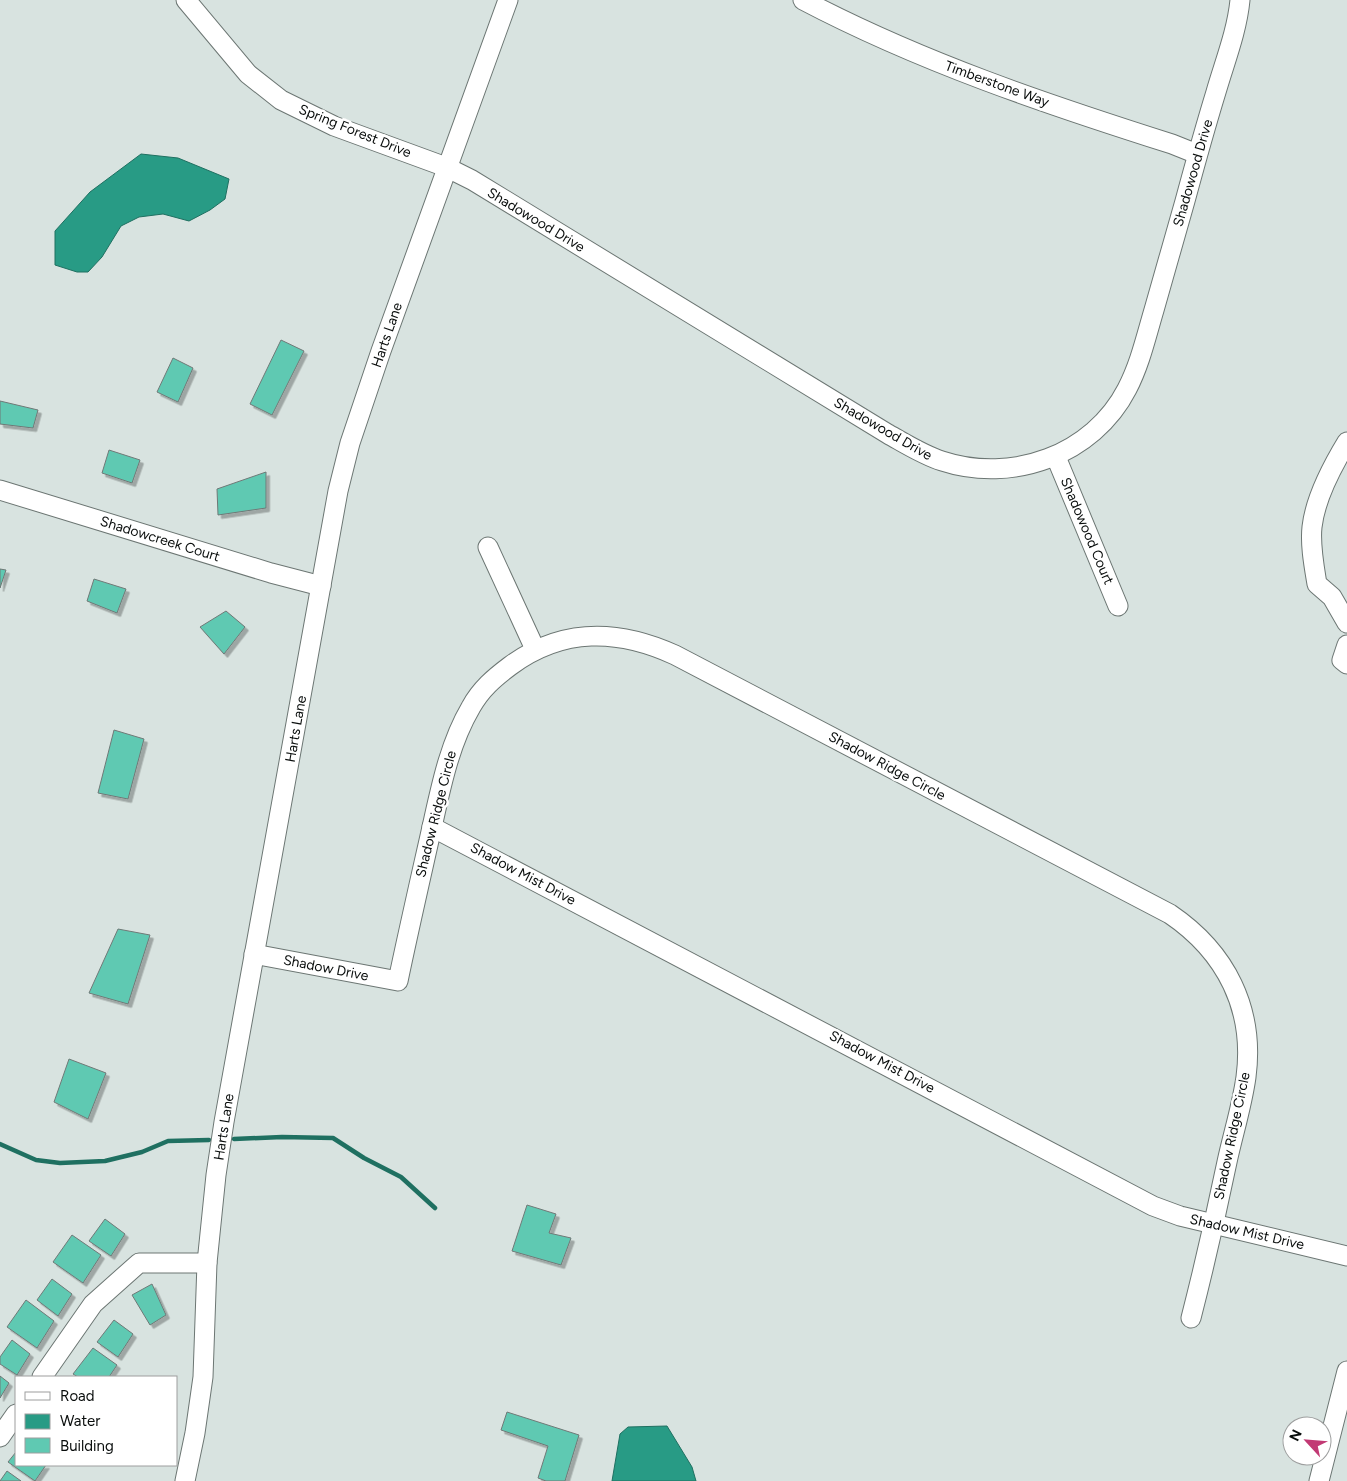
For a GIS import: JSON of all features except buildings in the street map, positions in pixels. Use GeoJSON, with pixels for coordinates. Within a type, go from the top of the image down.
{"type":"FeatureCollection","features":[{"type":"Feature","properties":{"kind":"street","name":"Spring Forest Drive"},"geometry":{"type":"LineString","coordinates":[[186,0],[248,74],[282,100],[334,126],[446,167]]}},
{"type":"Feature","properties":{"kind":"street","name":"Harts Lane"},"geometry":{"type":"LineString","coordinates":[[185,1481],[195,1433],[202,1377],[207,1264],[216,1175],[224,1122],[338,491],[350,443],[446,167],[508,0]]}},
{"type":"Feature","properties":{"kind":"street","name":"Timberstone Way"},"geometry":{"type":"LineString","coordinates":[[803,0],[890,42],[967,74],[1197,154]]}},
{"type":"Feature","properties":{"kind":"street","name":"Shadowood Drive"},"geometry":{"type":"LineString","coordinates":[[446,167],[472,180],[888,434],[929,457],[960,466],[1003,469],[1019,467],[1056,457],[1088,436],[1110,415],[1126,391],[1134,374],[1148,329],[1197,154],[1235,31],[1240,0]]}},
{"type":"Feature","properties":{"kind":"street"},"geometry":{"type":"LineString","coordinates":[[1347,442],[1326,484],[1312,529],[1317,584],[1332,596],[1347,623]]}},
{"type":"Feature","properties":{"kind":"street","name":"Shadowood Court"},"geometry":{"type":"LineString","coordinates":[[1056,457],[1118,606]]}},
{"type":"Feature","properties":{"kind":"street","name":"Shadowcreek Court"},"geometry":{"type":"LineString","coordinates":[[0,490],[271,573],[321,586]]}},
{"type":"Feature","properties":{"kind":"street"},"geometry":{"type":"LineString","coordinates":[[488,547],[535,649]]}},
{"type":"Feature","properties":{"kind":"street","name":"Shadow Ridge Circle"},"geometry":{"type":"LineString","coordinates":[[398,981],[450,752],[471,706],[481,691],[491,680],[535,649],[556,642],[594,636],[624,638],[655,646],[1170,914],[1200,938],[1224,968],[1235,989],[1243,1012],[1248,1060],[1245,1084],[1191,1318]]}},
{"type":"Feature","properties":{"kind":"street"},"geometry":{"type":"LineString","coordinates":[[1347,646],[1342,660],[1347,664]]}},
{"type":"Feature","properties":{"kind":"street","name":"Shadow Mist Drive"},"geometry":{"type":"LineString","coordinates":[[432,827],[1153,1206],[1180,1216],[1347,1256]]}},
{"type":"Feature","properties":{"kind":"street","name":"Shadow Drive"},"geometry":{"type":"LineString","coordinates":[[254,954],[398,981]]}},
{"type":"Feature","properties":{"kind":"street"},"geometry":{"type":"LineString","coordinates":[[43,1376],[93,1304],[139,1263],[207,1264]]}},
{"type":"Feature","properties":{"kind":"street"},"geometry":{"type":"LineString","coordinates":[[1319,1481],[1347,1371]]}},
{"type":"Feature","properties":{"kind":"street"},"geometry":{"type":"LineString","coordinates":[[0,1437],[15,1415]]}},
{"type":"Feature","properties":{"kind":"water"},"geometry":{"type":"Polygon","coordinates":[[[141,154],[178,158],[229,179],[225,199],[210,210],[189,221],[163,214],[139,217],[121,226],[102,257],[88,272],[77,272],[55,265],[55,231],[90,192],[141,154]]]}},
{"type":"Feature","properties":{"kind":"water"},"geometry":{"type":"Polygon","coordinates":[[[667,1426],[692,1467],[696,1481],[612,1481],[620,1434],[628,1427],[667,1426]]]}},
{"type":"Feature","properties":{"kind":"waterway"},"geometry":{"type":"LineString","coordinates":[[234,1139],[282,1137],[333,1138],[364,1158],[401,1177],[435,1208]]}},
{"type":"Feature","properties":{"kind":"waterway"},"geometry":{"type":"LineString","coordinates":[[0,1144],[36,1160],[60,1163],[105,1161],[142,1152],[168,1141],[209,1140]]}}]}
